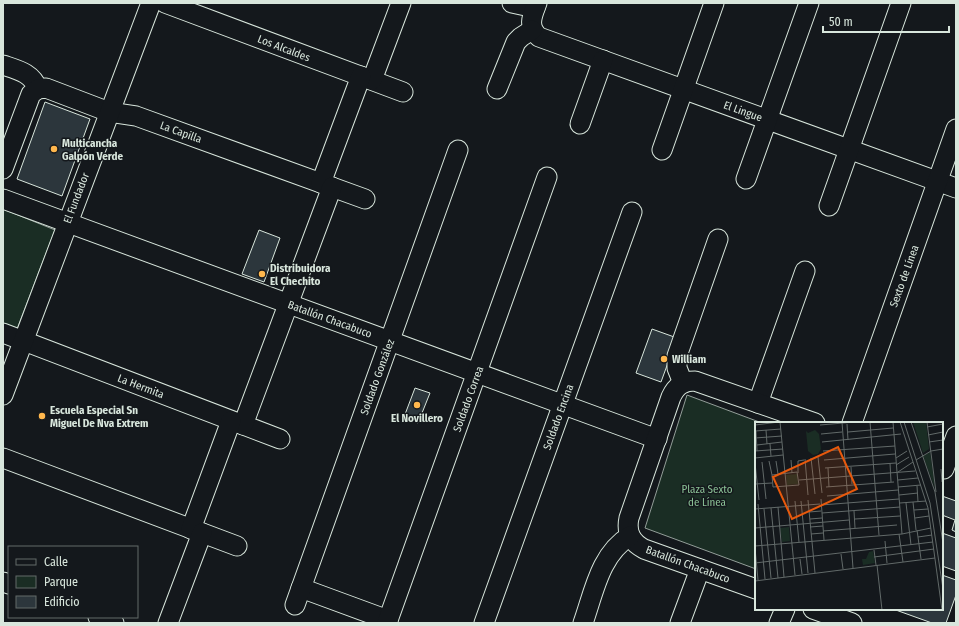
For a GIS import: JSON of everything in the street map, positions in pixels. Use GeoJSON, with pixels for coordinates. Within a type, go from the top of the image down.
{"type":"FeatureCollection","features":[{"type":"Feature","properties":{"kind":"street","name":"El Fundador"},"geometry":{"type":"LineString","coordinates":[[3,395],[151,3]]}},
{"type":"Feature","properties":{"kind":"street","name":"Los Alcaldes"},"geometry":{"type":"LineString","coordinates":[[165,3],[403,92]]}},
{"type":"Feature","properties":{"kind":"street"},"geometry":{"type":"LineString","coordinates":[[168,623],[196,531],[237,423],[288,304],[326,185],[366,78],[401,3]]}},
{"type":"Feature","properties":{"kind":"street"},"geometry":{"type":"LineString","coordinates":[[497,89],[516,42],[532,30],[531,21],[536,6],[512,3]]}},
{"type":"Feature","properties":{"kind":"street"},"geometry":{"type":"LineString","coordinates":[[662,150],[714,3]]}},
{"type":"Feature","properties":{"kind":"street"},"geometry":{"type":"LineString","coordinates":[[746,179],[809,3]]}},
{"type":"Feature","properties":{"kind":"street"},"geometry":{"type":"LineString","coordinates":[[829,206],[901,3]]}},
{"type":"Feature","properties":{"kind":"street","name":"El Lingue"},"geometry":{"type":"LineString","coordinates":[[532,30],[539,37],[956,188]]}},
{"type":"Feature","properties":{"kind":"street"},"geometry":{"type":"LineString","coordinates":[[580,124],[603,60]]}},
{"type":"Feature","properties":{"kind":"street"},"geometry":{"type":"LineString","coordinates":[[3,64],[28,75],[38,89],[29,98],[3,170]]}},
{"type":"Feature","properties":{"kind":"street","name":"La Capilla"},"geometry":{"type":"LineString","coordinates":[[38,89],[50,89],[109,112],[136,116],[365,199]]}},
{"type":"Feature","properties":{"kind":"street","name":"Sexto de Línea"},"geometry":{"type":"LineString","coordinates":[[852,422],[956,129]]}},
{"type":"Feature","properties":{"kind":"street","name":"Soldado González"},"geometry":{"type":"LineString","coordinates":[[298,596],[458,150]]}},
{"type":"Feature","properties":{"kind":"street","name":"Soldado Correa"},"geometry":{"type":"LineString","coordinates":[[298,596],[388,622],[547,177]]}},
{"type":"Feature","properties":{"kind":"street","name":"Batallón Chacabuco"},"geometry":{"type":"LineString","coordinates":[[3,199],[657,439]]}},
{"type":"Feature","properties":{"kind":"street","name":"Soldado Encina"},"geometry":{"type":"LineString","coordinates":[[484,623],[632,212]]}},
{"type":"Feature","properties":{"kind":"street"},"geometry":{"type":"LineString","coordinates":[[683,383],[677,368],[677,356],[718,239]]}},
{"type":"Feature","properties":{"kind":"street"},"geometry":{"type":"LineString","coordinates":[[758,403],[805,271]]}},
{"type":"Feature","properties":{"kind":"street","name":"La Hermita"},"geometry":{"type":"LineString","coordinates":[[3,333],[280,439]]}},
{"type":"Feature","properties":{"kind":"street"},"geometry":{"type":"LineString","coordinates":[[583,623],[606,560],[616,546],[630,536],[628,530],[629,518],[674,391],[683,383],[695,381],[700,382],[812,422]]}},
{"type":"Feature","properties":{"kind":"street"},"geometry":{"type":"LineString","coordinates":[[948,471],[956,436]]}},
{"type":"Feature","properties":{"kind":"street"},"geometry":{"type":"LineString","coordinates":[[3,458],[237,546]]}},
{"type":"Feature","properties":{"kind":"street","name":"Batallón Chacabuco"},"geometry":{"type":"LineString","coordinates":[[630,536],[634,542],[644,549],[755,589]]}},
{"type":"Feature","properties":{"kind":"street"},"geometry":{"type":"LineString","coordinates":[[680,623],[700,569]]}},
{"type":"Feature","properties":{"kind":"street"},"geometry":{"type":"LineString","coordinates":[[779,623],[785,610]]}},
{"type":"Feature","properties":{"kind":"street"},"geometry":{"type":"LineString","coordinates":[[815,610],[852,623]]}},
{"type":"Feature","properties":{"kind":"street"},"geometry":{"type":"LineString","coordinates":[[101,618],[114,623]]}},
{"type":"Feature","properties":{"kind":"green space"},"geometry":{"type":"Polygon","coordinates":[[[3,209],[55,230],[17,329],[3,323],[3,209]]]}},
{"type":"Feature","properties":{"kind":"green space","name":"Plaza Sexto de Línea"},"geometry":{"type":"Polygon","coordinates":[[[687,395],[759,422],[755,422],[755,569],[645,528],[687,395]]]}},
{"type":"Feature","properties":{"kind":"building","name":"Multicancha Galpón Verde"},"geometry":{"type":"Polygon","coordinates":[[[45,102],[90,119],[62,196],[17,179],[45,102]]]}},
{"type":"Feature","properties":{"kind":"building"},"geometry":{"type":"Polygon","coordinates":[[[259,230],[280,238],[264,282],[242,274],[259,230]]]}},
{"type":"Feature","properties":{"kind":"building"},"geometry":{"type":"Polygon","coordinates":[[[652,329],[677,338],[661,382],[636,373],[652,329]]]}},
{"type":"Feature","properties":{"kind":"building","name":"El Novillero"},"geometry":{"type":"Polygon","coordinates":[[[415,388],[430,393],[418,423],[404,417],[415,388]]]}},
{"type":"Feature","properties":{"kind":"building"},"geometry":{"type":"Polygon","coordinates":[[[943,496],[956,501],[956,532],[952,530],[955,520],[943,515],[943,496]]]}},
{"type":"Feature","properties":{"kind":"building"},"geometry":{"type":"Polygon","coordinates":[[[943,533],[956,538],[956,571],[943,566],[943,533]]]}},
{"type":"Feature","properties":{"kind":"building"},"geometry":{"type":"Polygon","coordinates":[[[943,575],[956,580],[956,595],[946,623],[932,623],[896,610],[943,610],[943,575]]]}},
{"type":"Feature","properties":{"kind":"place","name":"Multicancha Galpón Verde"},"geometry":{"type":"Point","coordinates":[54,149]}},
{"type":"Feature","properties":{"kind":"place","name":"Distribuidora El Chechito"},"geometry":{"type":"Point","coordinates":[262,274]}},
{"type":"Feature","properties":{"kind":"place","name":"William"},"geometry":{"type":"Point","coordinates":[664,359]}},
{"type":"Feature","properties":{"kind":"place","name":"El Novillero"},"geometry":{"type":"Point","coordinates":[417,405]}},
{"type":"Feature","properties":{"kind":"place","name":"Escuela Especial Sn Miguel De Nva Extrem"},"geometry":{"type":"Point","coordinates":[42,416]}}]}
